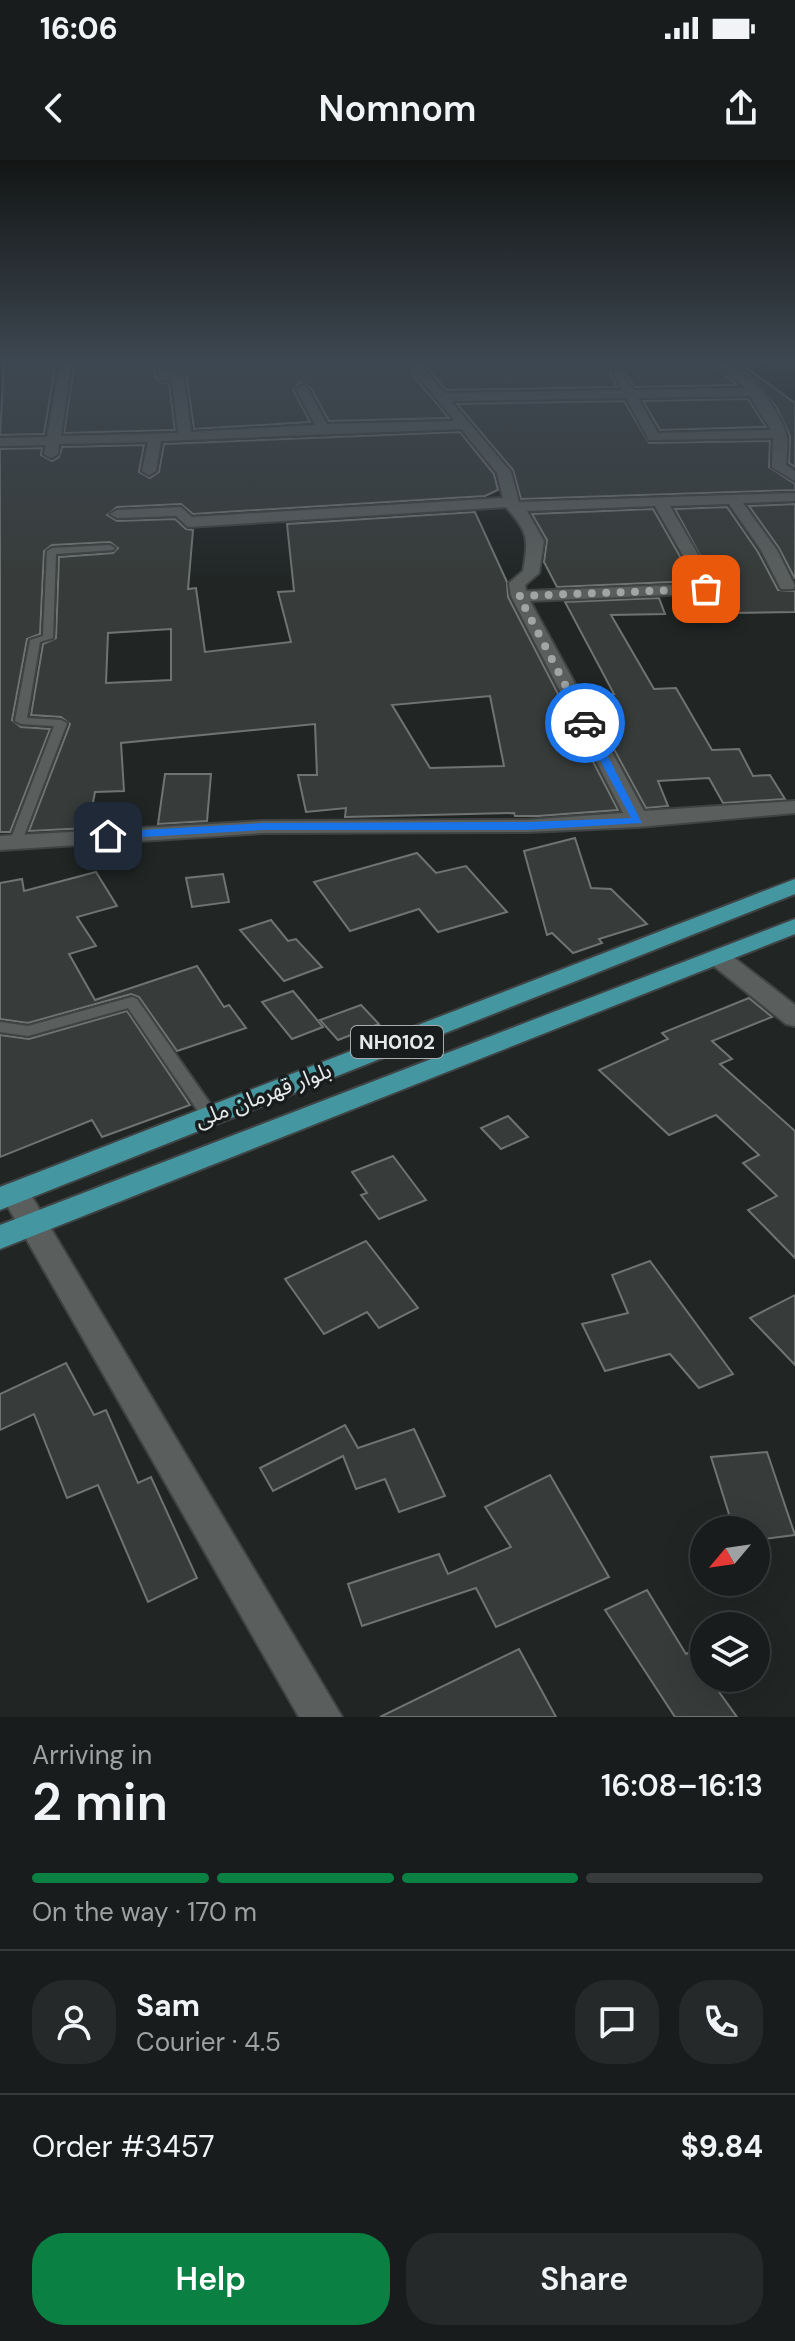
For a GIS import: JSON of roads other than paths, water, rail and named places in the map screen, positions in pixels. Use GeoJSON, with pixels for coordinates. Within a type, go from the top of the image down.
{"type":"FeatureCollection","features":[{"type":"Feature","properties":{"kind":"highway","name":"بلوار قهرمان ملی"},"geometry":{"type":"LineString","coordinates":[[7,1196],[795,886]]}},
{"type":"Feature","properties":{"kind":"highway","name":"بلوار قهرمان ملی"},"geometry":{"type":"LineString","coordinates":[[16,1231],[795,926]]}},
{"type":"Feature","properties":{"kind":"street"},"geometry":{"type":"LineString","coordinates":[[51,456],[54,434]]}},
{"type":"Feature","properties":{"kind":"street"},"geometry":{"type":"LineString","coordinates":[[0,442],[239,434]]}},
{"type":"Feature","properties":{"kind":"street"},"geometry":{"type":"LineString","coordinates":[[471,434],[504,472],[513,504],[526,517],[536,541],[531,573],[517,583],[519,596],[638,821]]}},
{"type":"Feature","properties":{"kind":"street"},"geometry":{"type":"LineString","coordinates":[[652,434],[654,437],[780,434],[779,467],[795,477]]}},
{"type":"Feature","properties":{"kind":"street"},"geometry":{"type":"LineString","coordinates":[[149,471],[155,438]]}},
{"type":"Feature","properties":{"kind":"street"},"geometry":{"type":"LineString","coordinates":[[117,514],[181,511],[188,522],[513,504],[795,497]]}},
{"type":"Feature","properties":{"kind":"street"},"geometry":{"type":"LineString","coordinates":[[732,498],[769,550],[787,586]]}},
{"type":"Feature","properties":{"kind":"street"},"geometry":{"type":"LineString","coordinates":[[519,596],[706,589],[708,586],[660,502]]}},
{"type":"Feature","properties":{"kind":"street"},"geometry":{"type":"LineString","coordinates":[[8,842],[263,827],[527,826],[638,821],[795,807]]}},
{"type":"Feature","properties":{"kind":"street"},"geometry":{"type":"LineString","coordinates":[[719,958],[795,1018]]}},
{"type":"Feature","properties":{"kind":"street"},"geometry":{"type":"LineString","coordinates":[[7,1196],[16,1231],[322,1717]]}},
{"type":"Feature","properties":{"kind":"lane"},"geometry":{"type":"LineString","coordinates":[[8,842],[61,723],[21,721],[35,640],[48,638],[52,551],[110,548]]}},
{"type":"Feature","properties":{"kind":"lane"},"geometry":{"type":"LineString","coordinates":[[0,1027],[28,1031],[132,1002],[210,1116]]}}]}
